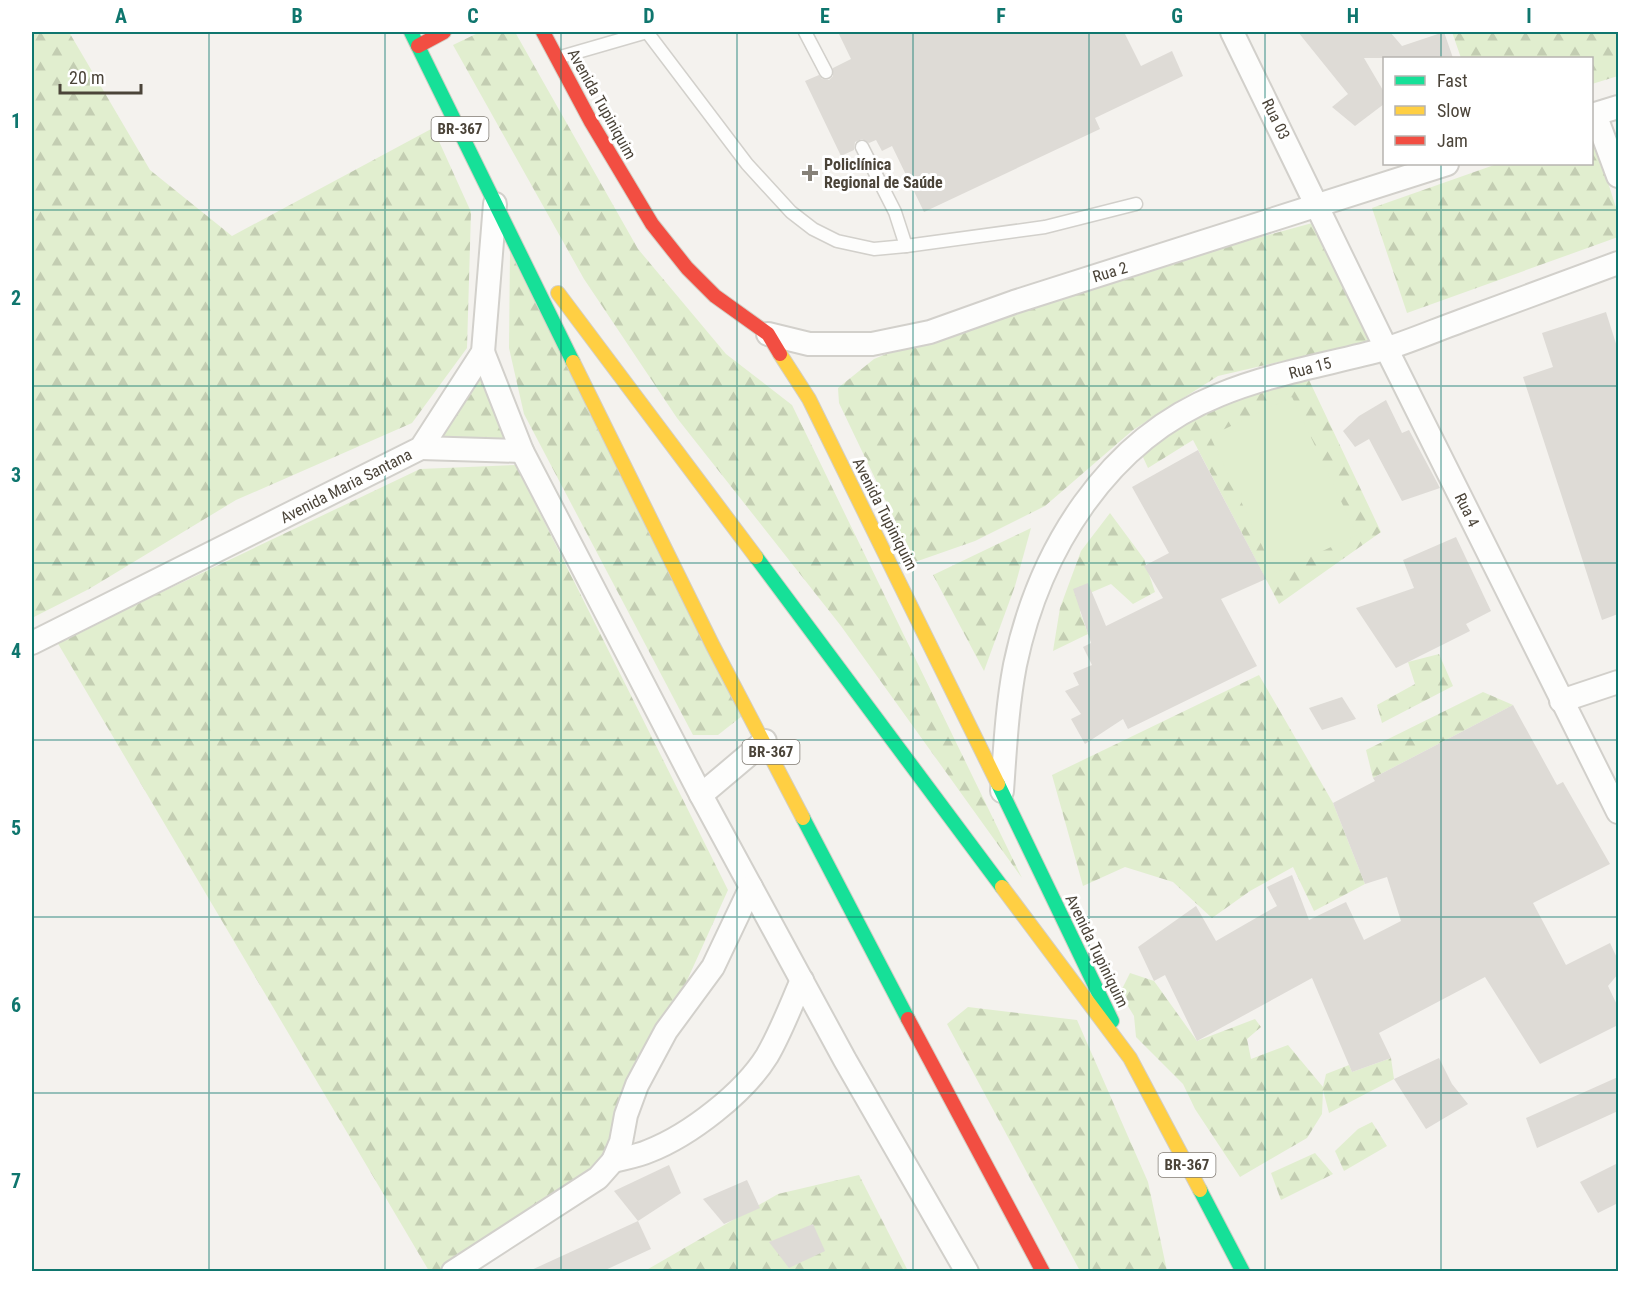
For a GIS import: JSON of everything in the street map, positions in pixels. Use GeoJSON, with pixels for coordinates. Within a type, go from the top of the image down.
{"type":"FeatureCollection","features":[{"type":"Feature","properties":{"kind":"main road","name":"BR-367"},"geometry":{"type":"LineString","coordinates":[[411,32],[713,646],[765,741],[980,1157],[1044,1272]]}},
{"type":"Feature","properties":{"kind":"main road"},"geometry":{"type":"LineString","coordinates":[[418,46],[444,32]]}},
{"type":"Feature","properties":{"kind":"main road","name":"Avenida Tupiniquim"},"geometry":{"type":"LineString","coordinates":[[543,32],[651,224],[687,268],[715,296],[768,334],[808,399],[1002,791],[1130,1058]]}},
{"type":"Feature","properties":{"kind":"main road","name":"BR-367"},"geometry":{"type":"LineString","coordinates":[[508,226],[1130,1058],[1243,1272]]}},
{"type":"Feature","properties":{"kind":"street","name":"Rua 03"},"geometry":{"type":"LineString","coordinates":[[1233,32],[1319,206]]}},
{"type":"Feature","properties":{"kind":"street"},"geometry":{"type":"LineString","coordinates":[[1618,106],[1593,115],[1618,176]]}},
{"type":"Feature","properties":{"kind":"street","name":"Rua 2"},"geometry":{"type":"LineString","coordinates":[[768,334],[809,344],[872,344],[930,332],[1014,302],[1444,165]]}},
{"type":"Feature","properties":{"kind":"street","name":"Avenida Maria Santana"},"geometry":{"type":"LineString","coordinates":[[32,643],[421,448],[483,352],[495,199]]}},
{"type":"Feature","properties":{"kind":"street","name":"Rua 4"},"geometry":{"type":"LineString","coordinates":[[1319,206],[1386,348],[1618,812]]}},
{"type":"Feature","properties":{"kind":"street","name":"Rua 15"},"geometry":{"type":"LineString","coordinates":[[1002,791],[1007,713],[1016,664],[1031,605],[1055,551],[1108,473],[1124,455],[1158,427],[1219,395],[1386,348],[1618,263]]}},
{"type":"Feature","properties":{"kind":"street"},"geometry":{"type":"LineString","coordinates":[[483,352],[522,451],[700,795],[967,1272]]}},
{"type":"Feature","properties":{"kind":"street"},"geometry":{"type":"LineString","coordinates":[[421,448],[522,451]]}},
{"type":"Feature","properties":{"kind":"street"},"geometry":{"type":"LineString","coordinates":[[1561,701],[1618,682]]}},
{"type":"Feature","properties":{"kind":"street"},"geometry":{"type":"LineString","coordinates":[[700,795],[765,741]]}},
{"type":"Feature","properties":{"kind":"street"},"geometry":{"type":"LineString","coordinates":[[453,1272],[598,1178],[613,1161],[637,1085],[666,1031],[713,966],[751,887]]}},
{"type":"Feature","properties":{"kind":"street"},"geometry":{"type":"LineString","coordinates":[[613,1161],[649,1151],[682,1133],[715,1110],[748,1081],[766,1056],[802,980]]}},
{"type":"Feature","properties":{"kind":"lane"},"geometry":{"type":"LineString","coordinates":[[557,58],[647,32],[747,164],[791,212],[813,229],[837,241],[874,249],[906,246],[1045,227],[1136,204]]}},
{"type":"Feature","properties":{"kind":"lane"},"geometry":{"type":"LineString","coordinates":[[806,32],[826,72]]}},
{"type":"Feature","properties":{"kind":"lane"},"geometry":{"type":"LineString","coordinates":[[862,147],[895,212],[906,246]]}},
{"type":"Feature","properties":{"kind":"green space"},"geometry":{"type":"Polygon","coordinates":[[[32,32],[69,32],[150,170],[232,236],[433,128],[471,212],[467,348],[412,423],[236,500],[89,589],[32,618],[32,32]]]}},
{"type":"Feature","properties":{"kind":"green space"},"geometry":{"type":"Polygon","coordinates":[[[480,32],[515,32],[638,249],[726,354],[792,405],[1022,878],[841,626],[677,418],[584,279],[453,45],[480,32]]]}},
{"type":"Feature","properties":{"kind":"green space"},"geometry":{"type":"Polygon","coordinates":[[[1452,32],[1618,32],[1618,76],[1593,84],[1593,57],[1461,57],[1452,32]]]}},
{"type":"Feature","properties":{"kind":"green space"},"geometry":{"type":"Polygon","coordinates":[[[1593,135],[1618,214],[1618,237],[1407,313],[1372,208],[1494,165],[1593,165],[1593,135]]]}},
{"type":"Feature","properties":{"kind":"green space"},"geometry":{"type":"Polygon","coordinates":[[[1316,222],[1369,341],[1218,376],[1133,430],[1045,506],[975,541],[915,562],[839,403],[838,388],[874,359],[995,309],[1316,222]]]}},
{"type":"Feature","properties":{"kind":"green space"},"geometry":{"type":"Polygon","coordinates":[[[510,252],[742,716],[718,735],[693,735],[524,414],[509,348],[510,252]]]}},
{"type":"Feature","properties":{"kind":"green space"},"geometry":{"type":"Polygon","coordinates":[[[483,352],[522,451],[421,448],[483,352]]]}},
{"type":"Feature","properties":{"kind":"green space"},"geometry":{"type":"Polygon","coordinates":[[[1309,380],[1381,532],[1279,604],[1193,440],[1148,468],[1142,455],[1184,423],[1227,401],[1309,380]]]}},
{"type":"Feature","properties":{"kind":"green space"},"geometry":{"type":"Polygon","coordinates":[[[1292,397],[1357,535],[1275,573],[1210,436],[1292,397]]]}},
{"type":"Feature","properties":{"kind":"green space"},"geometry":{"type":"Polygon","coordinates":[[[516,465],[728,890],[680,996],[613,1161],[447,1271],[429,1271],[57,642],[420,469],[516,465]]]}},
{"type":"Feature","properties":{"kind":"green space"},"geometry":{"type":"Polygon","coordinates":[[[1110,513],[1144,559],[1155,592],[1133,604],[1111,584],[1090,593],[1080,612],[1088,634],[1053,651],[1060,608],[1081,551],[1110,513]]]}},
{"type":"Feature","properties":{"kind":"green space"},"geometry":{"type":"Polygon","coordinates":[[[1031,528],[1015,586],[984,671],[933,575],[1031,528]]]}},
{"type":"Feature","properties":{"kind":"green space"},"geometry":{"type":"Polygon","coordinates":[[[1439,654],[1453,686],[1382,723],[1377,705],[1415,684],[1408,662],[1439,654]]]}},
{"type":"Feature","properties":{"kind":"green space"},"geometry":{"type":"Polygon","coordinates":[[[1259,675],[1333,803],[1365,884],[1314,911],[1293,867],[1250,891],[1212,918],[1173,882],[1125,867],[1083,886],[1052,775],[1259,675]]]}},
{"type":"Feature","properties":{"kind":"green space"},"geometry":{"type":"Polygon","coordinates":[[[1483,692],[1513,705],[1373,778],[1366,750],[1483,692]]]}},
{"type":"Feature","properties":{"kind":"green space"},"geometry":{"type":"Polygon","coordinates":[[[1130,973],[1154,981],[1197,1041],[1255,1019],[1261,1027],[1247,1039],[1251,1059],[1288,1045],[1323,1087],[1326,1074],[1349,1065],[1352,1072],[1391,1058],[1394,1079],[1329,1113],[1323,1090],[1322,1114],[1307,1138],[1240,1177],[1195,1109],[1183,1084],[1136,1037],[1134,1016],[1120,993],[1130,973]]]}},
{"type":"Feature","properties":{"kind":"green space"},"geometry":{"type":"Polygon","coordinates":[[[968,1007],[1077,1020],[1148,1182],[1167,1271],[1080,1271],[947,1024],[968,1007]]]}},
{"type":"Feature","properties":{"kind":"green space"},"geometry":{"type":"Polygon","coordinates":[[[1372,1122],[1387,1146],[1344,1171],[1335,1151],[1358,1129],[1372,1122]]]}},
{"type":"Feature","properties":{"kind":"green space"},"geometry":{"type":"Polygon","coordinates":[[[1315,1153],[1333,1174],[1281,1200],[1271,1173],[1315,1153]]]}},
{"type":"Feature","properties":{"kind":"green space"},"geometry":{"type":"Polygon","coordinates":[[[859,1175],[908,1271],[643,1272],[778,1194],[859,1175]]]}},
{"type":"Feature","properties":{"kind":"building"},"geometry":{"type":"Polygon","coordinates":[[[838,32],[1124,32],[1141,66],[1172,51],[1183,76],[1095,118],[1100,129],[924,212],[892,146],[882,151],[876,140],[869,143],[862,139],[855,142],[854,150],[841,156],[805,81],[819,75],[822,79],[829,80],[833,76],[833,68],[851,59],[838,32]]]}},
{"type":"Feature","properties":{"kind":"building"},"geometry":{"type":"Polygon","coordinates":[[[1298,32],[1390,32],[1402,46],[1444,32],[1453,57],[1364,58],[1383,90],[1383,105],[1355,126],[1332,107],[1348,94],[1298,32]]]}},
{"type":"Feature","properties":{"kind":"building"},"geometry":{"type":"Polygon","coordinates":[[[1606,312],[1618,350],[1618,614],[1602,620],[1523,377],[1553,367],[1542,333],[1606,312]]]}},
{"type":"Feature","properties":{"kind":"building"},"geometry":{"type":"Polygon","coordinates":[[[1386,400],[1402,433],[1409,430],[1440,488],[1402,501],[1369,439],[1355,447],[1343,431],[1359,416],[1386,400]]]}},
{"type":"Feature","properties":{"kind":"building"},"geometry":{"type":"Polygon","coordinates":[[[1198,450],[1266,579],[1221,599],[1257,666],[1128,729],[1123,719],[1085,744],[1071,719],[1081,714],[1065,691],[1079,685],[1073,673],[1092,665],[1083,647],[1091,643],[1073,589],[1088,583],[1106,626],[1163,598],[1144,566],[1169,553],[1132,487],[1198,450]]]}},
{"type":"Feature","properties":{"kind":"building"},"geometry":{"type":"Polygon","coordinates":[[[1456,537],[1491,611],[1466,624],[1470,631],[1396,668],[1356,608],[1414,588],[1403,560],[1456,537]]]}},
{"type":"Feature","properties":{"kind":"building"},"geometry":{"type":"Polygon","coordinates":[[[1342,697],[1356,719],[1322,730],[1309,708],[1342,697]]]}},
{"type":"Feature","properties":{"kind":"building"},"geometry":{"type":"Polygon","coordinates":[[[1513,705],[1557,785],[1563,782],[1610,864],[1533,903],[1566,965],[1610,943],[1618,960],[1618,974],[1608,986],[1618,1007],[1618,1025],[1540,1064],[1485,977],[1379,1033],[1391,1058],[1352,1072],[1312,978],[1197,1041],[1165,975],[1154,981],[1138,947],[1196,906],[1216,941],[1277,906],[1267,887],[1292,875],[1309,920],[1346,902],[1364,940],[1401,921],[1387,877],[1365,884],[1333,803],[1375,781],[1373,778],[1513,705]]]}},
{"type":"Feature","properties":{"kind":"building"},"geometry":{"type":"Polygon","coordinates":[[[1439,1058],[1452,1084],[1468,1104],[1426,1129],[1394,1079],[1439,1058]]]}},
{"type":"Feature","properties":{"kind":"building"},"geometry":{"type":"Polygon","coordinates":[[[1618,1077],[1618,1111],[1537,1148],[1526,1118],[1618,1077]]]}},
{"type":"Feature","properties":{"kind":"building"},"geometry":{"type":"Polygon","coordinates":[[[1618,1163],[1618,1203],[1598,1213],[1580,1182],[1618,1163]]]}},
{"type":"Feature","properties":{"kind":"building"},"geometry":{"type":"Polygon","coordinates":[[[669,1165],[681,1193],[638,1221],[614,1191],[669,1165]]]}},
{"type":"Feature","properties":{"kind":"building"},"geometry":{"type":"Polygon","coordinates":[[[747,1180],[760,1208],[724,1224],[703,1199],[747,1180]]]}},
{"type":"Feature","properties":{"kind":"building"},"geometry":{"type":"Polygon","coordinates":[[[638,1221],[651,1249],[601,1272],[527,1272],[638,1221]]]}},
{"type":"Feature","properties":{"kind":"building"},"geometry":{"type":"Polygon","coordinates":[[[813,1224],[825,1251],[789,1268],[769,1242],[813,1224]]]}},
{"type":"Feature","properties":{"kind":"traffic: fast"},"geometry":{"type":"LineString","coordinates":[[411,32],[573,362]]}},
{"type":"Feature","properties":{"kind":"traffic: fast"},"geometry":{"type":"LineString","coordinates":[[756,557],[1002,887]]}},
{"type":"Feature","properties":{"kind":"traffic: fast"},"geometry":{"type":"LineString","coordinates":[[998,784],[1112,1021]]}},
{"type":"Feature","properties":{"kind":"traffic: fast"},"geometry":{"type":"LineString","coordinates":[[803,818],[908,1019]]}},
{"type":"Feature","properties":{"kind":"traffic: fast"},"geometry":{"type":"LineString","coordinates":[[1200,1190],[1243,1272]]}},
{"type":"Feature","properties":{"kind":"traffic: slow"},"geometry":{"type":"LineString","coordinates":[[558,293],[756,557]]}},
{"type":"Feature","properties":{"kind":"traffic: slow"},"geometry":{"type":"LineString","coordinates":[[780,354],[809,399],[998,784]]}},
{"type":"Feature","properties":{"kind":"traffic: slow"},"geometry":{"type":"LineString","coordinates":[[573,362],[713,646],[803,818]]}},
{"type":"Feature","properties":{"kind":"traffic: slow"},"geometry":{"type":"LineString","coordinates":[[1002,887],[1130,1058],[1200,1190]]}},
{"type":"Feature","properties":{"kind":"traffic: jam"},"geometry":{"type":"LineString","coordinates":[[418,46],[444,32]]}},
{"type":"Feature","properties":{"kind":"traffic: jam"},"geometry":{"type":"LineString","coordinates":[[543,32],[591,122],[652,224],[687,268],[715,296],[768,334],[780,354]]}},
{"type":"Feature","properties":{"kind":"traffic: jam"},"geometry":{"type":"LineString","coordinates":[[908,1019],[1043,1272]]}},
{"type":"Feature","properties":{"kind":"place","name":"Policlínica Regional de Saúde"},"geometry":{"type":"Point","coordinates":[810,173]}}]}
